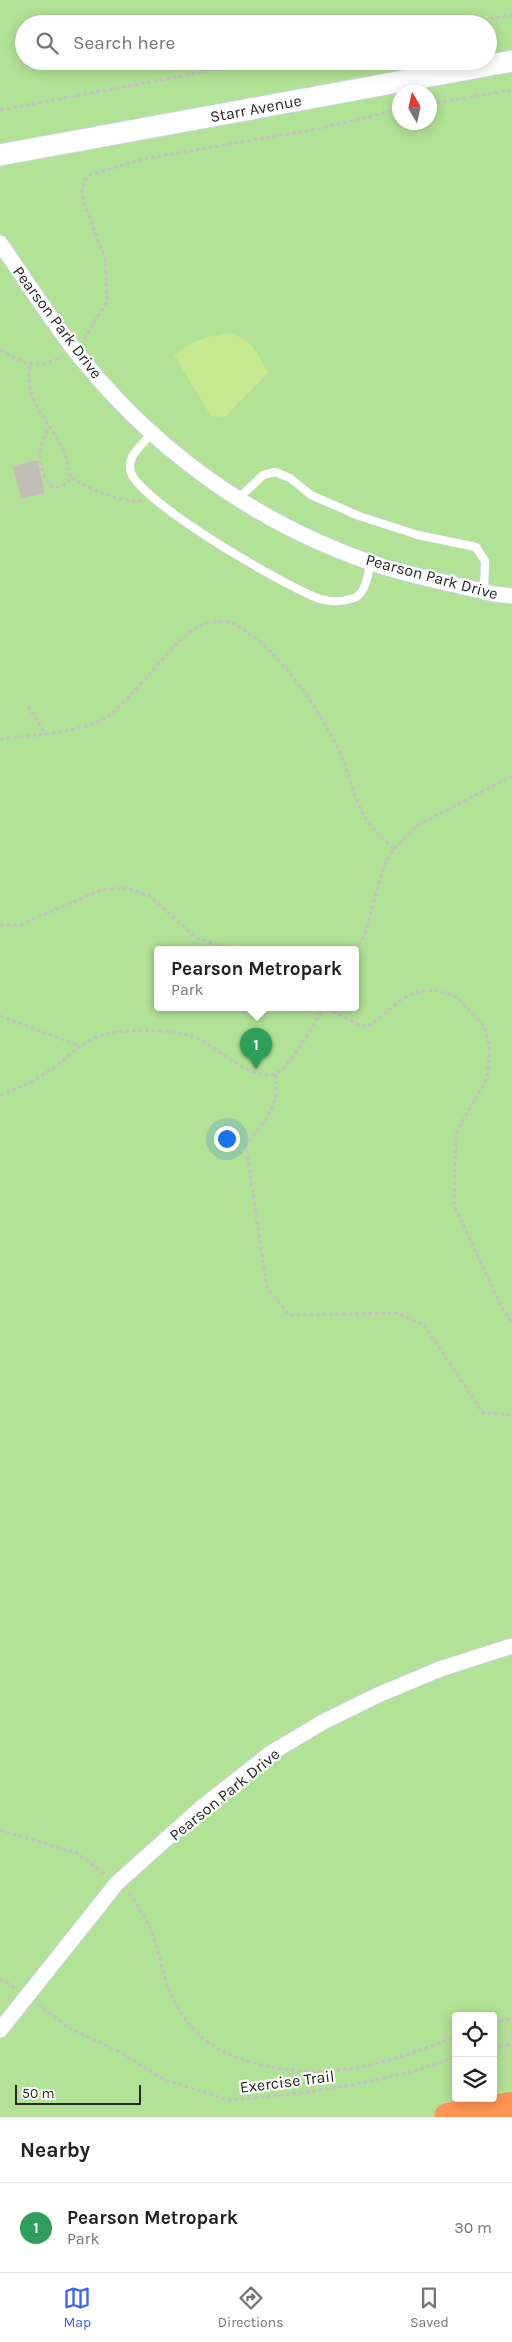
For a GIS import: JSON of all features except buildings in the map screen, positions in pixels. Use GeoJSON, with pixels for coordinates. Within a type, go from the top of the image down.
{"type":"FeatureCollection","features":[{"type":"Feature","properties":{"kind":"highway"},"geometry":{"type":"LineString","coordinates":[[452,2117],[512,2106]]}},
{"type":"Feature","properties":{"kind":"street","name":"Starr Avenue"},"geometry":{"type":"LineString","coordinates":[[497,63],[512,60]]}},
{"type":"Feature","properties":{"kind":"street","name":"Starr Avenue"},"geometry":{"type":"LineString","coordinates":[[0,155],[458,70]]}},
{"type":"Feature","properties":{"kind":"street","name":"Pearson Park Drive"},"geometry":{"type":"LineString","coordinates":[[0,243],[74,348],[151,434],[238,499],[297,533],[371,562],[484,592],[512,596]]}},
{"type":"Feature","properties":{"kind":"street","name":"Pearson Park Drive"},"geometry":{"type":"LineString","coordinates":[[0,2030],[117,1883],[201,1808],[271,1753],[323,1722],[378,1695],[440,1668],[512,1646]]}},
{"type":"Feature","properties":{"kind":"lane"},"geometry":{"type":"LineString","coordinates":[[151,434],[133,454],[129,468],[140,487],[173,514],[255,566],[320,599],[339,602],[355,598],[360,594],[371,562]]}},
{"type":"Feature","properties":{"kind":"lane"},"geometry":{"type":"LineString","coordinates":[[238,499],[263,474],[274,472],[290,478],[311,495],[359,516],[418,535],[476,547],[485,560],[484,592]]}},
{"type":"Feature","properties":{"kind":"path"},"geometry":{"type":"LineString","coordinates":[[497,18],[512,15]]}},
{"type":"Feature","properties":{"kind":"path"},"geometry":{"type":"LineString","coordinates":[[0,110],[214,70]]}},
{"type":"Feature","properties":{"kind":"path"},"geometry":{"type":"LineString","coordinates":[[437,103],[512,90]]}},
{"type":"Feature","properties":{"kind":"path"},"geometry":{"type":"LineString","coordinates":[[0,350],[30,366],[52,362],[74,348],[89,331],[107,301],[105,258],[84,204],[82,192],[84,180],[92,174],[144,159],[317,129],[392,111]]}},
{"type":"Feature","properties":{"kind":"path"},"geometry":{"type":"LineString","coordinates":[[30,366],[28,375],[34,403],[50,428],[65,455],[70,478],[67,484],[59,488],[52,487],[44,478],[40,452],[43,439],[50,428]]}},
{"type":"Feature","properties":{"kind":"path"},"geometry":{"type":"LineString","coordinates":[[70,478],[105,496],[130,501],[157,501]]}},
{"type":"Feature","properties":{"kind":"path"},"geometry":{"type":"LineString","coordinates":[[0,739],[82,728],[107,717],[182,639],[200,625],[230,622],[258,639],[288,672],[325,723],[343,762],[362,813],[376,832],[394,849]]}},
{"type":"Feature","properties":{"kind":"path"},"geometry":{"type":"LineString","coordinates":[[28,706],[45,732]]}},
{"type":"Feature","properties":{"kind":"path"},"geometry":{"type":"LineString","coordinates":[[358,946],[365,934],[384,865],[394,849],[418,825],[512,776]]}},
{"type":"Feature","properties":{"kind":"path"},"geometry":{"type":"LineString","coordinates":[[0,925],[20,925],[101,890],[126,888],[150,896],[195,937],[227,946]]}},
{"type":"Feature","properties":{"kind":"path"},"geometry":{"type":"LineString","coordinates":[[331,1011],[361,1026],[371,1025],[403,998],[417,992],[435,990],[458,997],[484,1026],[490,1049],[487,1078],[456,1133],[454,1205],[501,1306],[512,1322]]}},
{"type":"Feature","properties":{"kind":"path"},"geometry":{"type":"LineString","coordinates":[[0,1095],[14,1091],[59,1064],[78,1046],[108,1034],[157,1030],[200,1040],[242,1068],[266,1074],[276,1074],[286,1066],[323,1011]]}},
{"type":"Feature","properties":{"kind":"path"},"geometry":{"type":"LineString","coordinates":[[0,1016],[78,1046]]}},
{"type":"Feature","properties":{"kind":"path"},"geometry":{"type":"LineString","coordinates":[[276,1074],[278,1090],[274,1106],[246,1146],[267,1288],[289,1315],[397,1313],[424,1324],[483,1413],[512,1416]]}},
{"type":"Feature","properties":{"kind":"path"},"geometry":{"type":"LineString","coordinates":[[0,1830],[77,1853],[127,1891],[141,1910],[149,1926],[177,2006],[208,2042],[238,2058],[279,2069],[328,2071],[405,2056],[452,2038]]}},
{"type":"Feature","properties":{"kind":"path","name":"Exercise Trail"},"geometry":{"type":"LineString","coordinates":[[0,1979],[28,1996],[68,2028],[120,2052],[163,2079],[228,2100],[293,2094],[353,2085],[414,2071],[452,2058]]}},
{"type":"Feature","properties":{"kind":"path"},"geometry":{"type":"LineString","coordinates":[[497,2022],[512,2018]]}},
{"type":"Feature","properties":{"kind":"path"},"geometry":{"type":"LineString","coordinates":[[497,2047],[512,2044]]}},
{"type":"Feature","properties":{"kind":"green space"},"geometry":{"type":"Polygon","coordinates":[[[0,0],[512,0],[512,2106],[448,2117],[0,2117],[0,0]]]}},
{"type":"Feature","properties":{"kind":"green space"},"geometry":{"type":"Polygon","coordinates":[[[229,333],[244,339],[253,347],[268,373],[224,418],[211,416],[174,355],[200,340],[214,335],[229,333]]]}},
{"type":"Feature","properties":{"kind":"place","name":"Pearson Metropark"},"geometry":{"type":"Point","coordinates":[256,1069]}}]}
